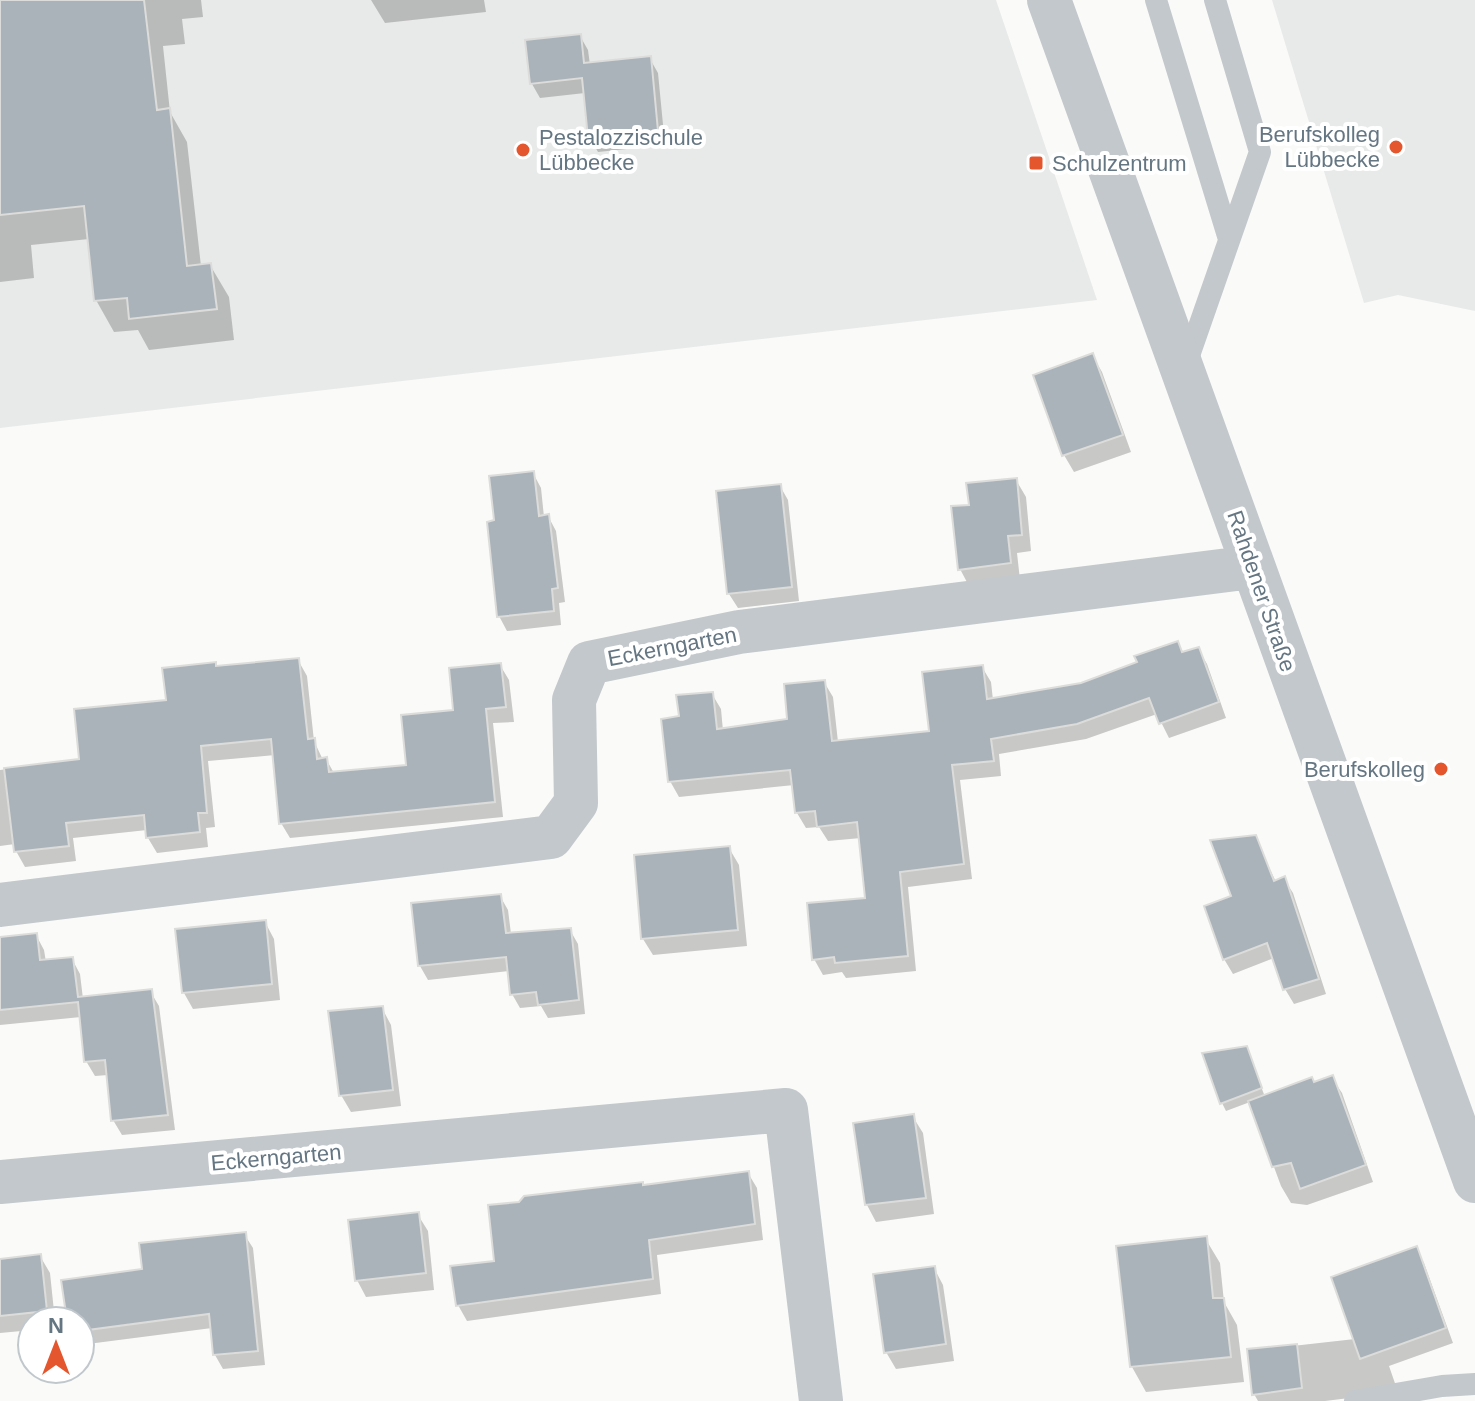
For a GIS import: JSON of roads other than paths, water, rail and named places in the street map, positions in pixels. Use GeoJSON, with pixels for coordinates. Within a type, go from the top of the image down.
{"type":"FeatureCollection","features":[{"type":"Feature","properties":{"kind":"street","name":"Rahdener Straße"},"geometry":{"type":"LineString","coordinates":[[1049,0],[1475,1181]]}},
{"type":"Feature","properties":{"kind":"street","name":"Eckerngarten"},"geometry":{"type":"LineString","coordinates":[[0,905],[551,837],[576,803],[574,700],[589,663],[739,632],[1252,567]]}},
{"type":"Feature","properties":{"kind":"street","name":"Eckerngarten"},"geometry":{"type":"LineString","coordinates":[[0,1182],[786,1110],[821,1401]]}},
{"type":"Feature","properties":{"kind":"lane"},"geometry":{"type":"LineString","coordinates":[[1156,0],[1228,236]]}},
{"type":"Feature","properties":{"kind":"lane"},"geometry":{"type":"LineString","coordinates":[[1184,371],[1228,236],[1260,152],[1215,0]]}},
{"type":"Feature","properties":{"kind":"lane"},"geometry":{"type":"LineString","coordinates":[[1355,1401],[1442,1386],[1475,1384]]}},
{"type":"Feature","properties":{"kind":"place","name":"Berufskolleg Lübbecke"},"geometry":{"type":"Point","coordinates":[1396,147]}},
{"type":"Feature","properties":{"kind":"place","name":"Pestalozzischule Lübbecke"},"geometry":{"type":"Point","coordinates":[523,150]}},
{"type":"Feature","properties":{"kind":"place","name":"Schulzentrum"},"geometry":{"type":"Point","coordinates":[1036,163]}},
{"type":"Feature","properties":{"kind":"place","name":"Berufskolleg"},"geometry":{"type":"Point","coordinates":[1441,769]}}]}
